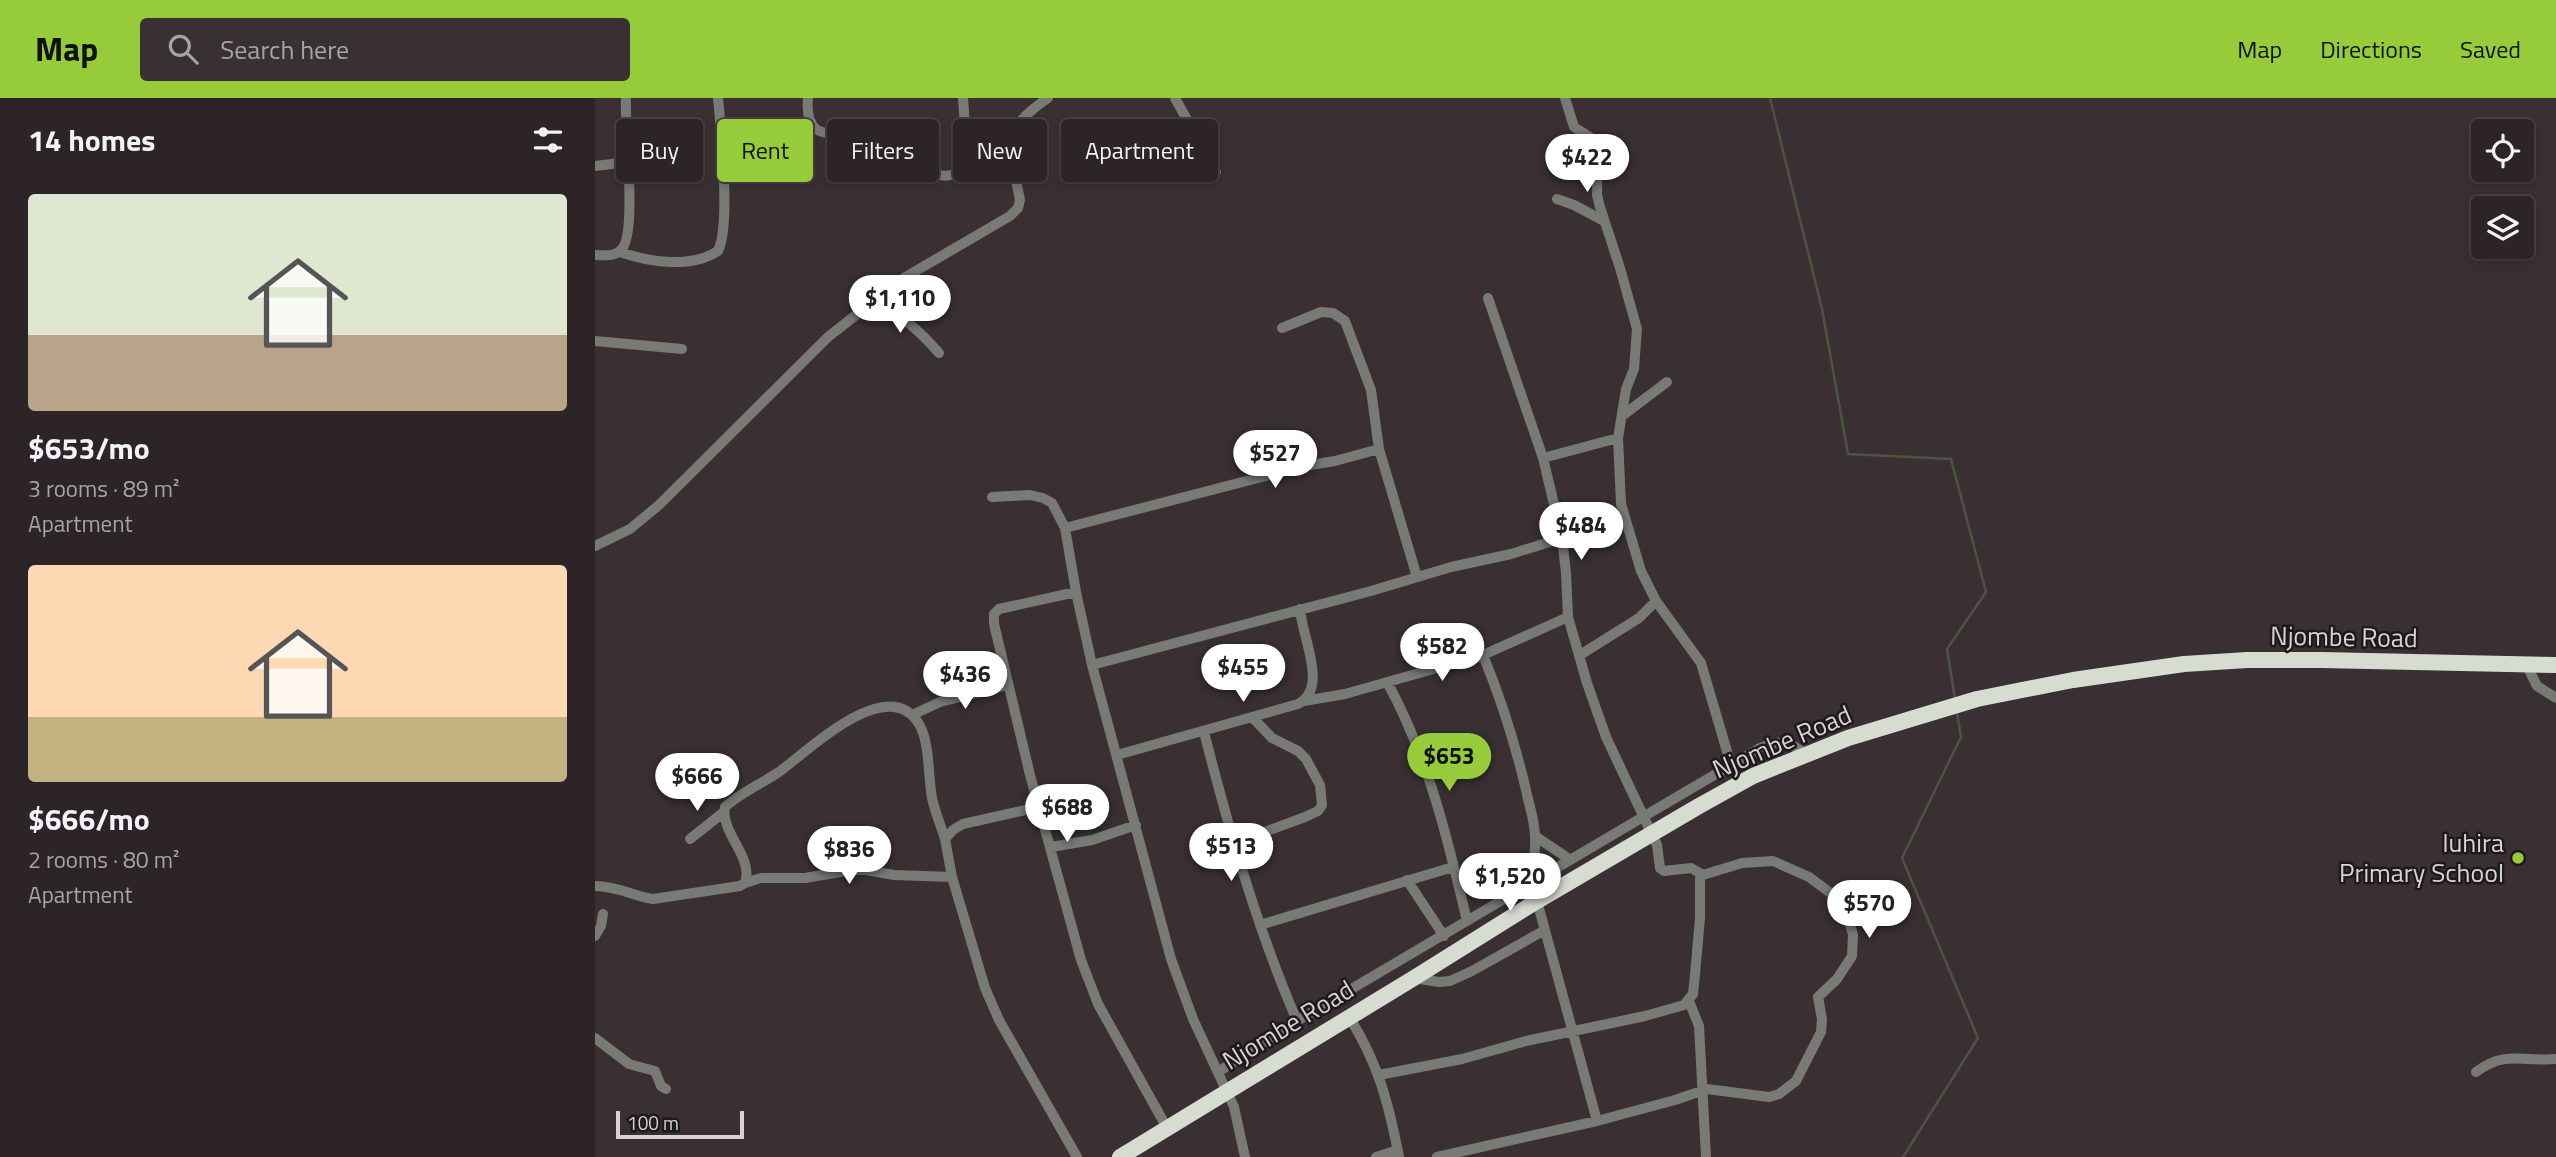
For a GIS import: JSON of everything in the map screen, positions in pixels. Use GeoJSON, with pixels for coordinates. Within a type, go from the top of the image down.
{"type":"FeatureCollection","features":[{"type":"Feature","properties":{"kind":"highway","name":"Njombe Road"},"geometry":{"type":"LineString","coordinates":[[1120,1157],[1651,834],[1753,776],[1849,737],[1977,699],[2134,670],[2247,660],[2556,665]]}},
{"type":"Feature","properties":{"kind":"street"},"geometry":{"type":"LineString","coordinates":[[626,98],[627,119]]}},
{"type":"Feature","properties":{"kind":"street"},"geometry":{"type":"LineString","coordinates":[[595,255],[620,252],[659,261],[702,258],[718,251],[723,237],[723,167],[718,98]]}},
{"type":"Feature","properties":{"kind":"street"},"geometry":{"type":"LineString","coordinates":[[808,98],[812,124],[820,132],[883,140],[898,145],[933,175],[953,175]]}},
{"type":"Feature","properties":{"kind":"street"},"geometry":{"type":"LineString","coordinates":[[963,98],[964,119]]}},
{"type":"Feature","properties":{"kind":"street"},"geometry":{"type":"LineString","coordinates":[[1023,119],[1035,106],[1048,98]]}},
{"type":"Feature","properties":{"kind":"street"},"geometry":{"type":"LineString","coordinates":[[1175,98],[1187,119]]}},
{"type":"Feature","properties":{"kind":"street"},"geometry":{"type":"LineString","coordinates":[[1565,98],[1574,127],[1585,132],[1598,152],[1597,195],[1637,329],[1634,369],[1626,389],[1619,438],[1621,504],[1641,571],[1656,601],[1701,663],[1731,765]]}},
{"type":"Feature","properties":{"kind":"street"},"geometry":{"type":"LineString","coordinates":[[595,166],[616,163]]}},
{"type":"Feature","properties":{"kind":"street"},"geometry":{"type":"LineString","coordinates":[[620,252],[627,241],[628,182]]}},
{"type":"Feature","properties":{"kind":"street"},"geometry":{"type":"LineString","coordinates":[[595,546],[631,529],[659,505],[828,337],[902,279],[992,227],[1018,208],[1020,200],[1016,182]]}},
{"type":"Feature","properties":{"kind":"street"},"geometry":{"type":"LineString","coordinates":[[1557,199],[1604,221]]}},
{"type":"Feature","properties":{"kind":"street"},"geometry":{"type":"LineString","coordinates":[[1437,1157],[1597,1121],[1701,1091],[1716,1090],[1769,1097],[1790,1088],[1804,1069],[1821,1032],[1822,1019],[1818,997],[1846,966],[1852,956],[1854,942],[1844,902],[1797,870],[1773,862],[1749,861],[1710,875],[1700,874],[1691,868],[1664,871],[1660,868],[1657,845],[1596,711],[1568,617],[1562,538],[1543,458],[1488,298]]}},
{"type":"Feature","properties":{"kind":"street"},"geometry":{"type":"LineString","coordinates":[[874,301],[916,327],[939,353]]}},
{"type":"Feature","properties":{"kind":"street"},"geometry":{"type":"LineString","coordinates":[[1282,328],[1321,312],[1333,313],[1345,321],[1375,404],[1379,449],[1417,577]]}},
{"type":"Feature","properties":{"kind":"street"},"geometry":{"type":"LineString","coordinates":[[595,341],[682,349]]}},
{"type":"Feature","properties":{"kind":"street"},"geometry":{"type":"LineString","coordinates":[[1622,416],[1667,382]]}},
{"type":"Feature","properties":{"kind":"street"},"geometry":{"type":"LineString","coordinates":[[1543,458],[1619,438]]}},
{"type":"Feature","properties":{"kind":"street"},"geometry":{"type":"LineString","coordinates":[[1065,528],[1379,449]]}},
{"type":"Feature","properties":{"kind":"street"},"geometry":{"type":"LineString","coordinates":[[992,497],[1030,495],[1043,498],[1052,503],[1065,528],[1076,592],[1093,664],[1171,959],[1193,1019],[1228,1090],[1245,1157]]}},
{"type":"Feature","properties":{"kind":"street"},"geometry":{"type":"LineString","coordinates":[[1093,664],[1511,554],[1562,538]]}},
{"type":"Feature","properties":{"kind":"street"},"geometry":{"type":"LineString","coordinates":[[1076,592],[1007,606],[994,614],[1008,685],[1081,960],[1098,1004],[1167,1128]]}},
{"type":"Feature","properties":{"kind":"street"},"geometry":{"type":"LineString","coordinates":[[1580,656],[1639,618],[1656,601]]}},
{"type":"Feature","properties":{"kind":"street"},"geometry":{"type":"LineString","coordinates":[[1300,609],[1313,674],[1313,687],[1310,696],[1304,701]]}},
{"type":"Feature","properties":{"kind":"street"},"geometry":{"type":"LineString","coordinates":[[1117,755],[1205,732],[1304,701],[1324,700],[1483,655],[1568,617]]}},
{"type":"Feature","properties":{"kind":"street"},"geometry":{"type":"LineString","coordinates":[[1483,655],[1515,749],[1535,836],[1531,873],[1523,887]]}},
{"type":"Feature","properties":{"kind":"street"},"geometry":{"type":"LineString","coordinates":[[2526,664],[2537,686],[2556,698]]}},
{"type":"Feature","properties":{"kind":"street"},"geometry":{"type":"LineString","coordinates":[[1387,682],[1413,734],[1432,790],[1467,921]]}},
{"type":"Feature","properties":{"kind":"street"},"geometry":{"type":"LineString","coordinates":[[912,715],[933,704],[1008,685]]}},
{"type":"Feature","properties":{"kind":"street"},"geometry":{"type":"LineString","coordinates":[[690,839],[724,812],[730,802],[777,773],[856,715],[886,706],[899,708],[912,715],[924,735],[933,801],[977,966],[999,1020],[1077,1157]]}},
{"type":"Feature","properties":{"kind":"street"},"geometry":{"type":"LineString","coordinates":[[1235,843],[1305,817],[1318,811],[1322,805],[1320,785],[1306,759],[1298,751],[1272,738],[1252,718]]}},
{"type":"Feature","properties":{"kind":"street"},"geometry":{"type":"LineString","coordinates":[[1205,732],[1260,925],[1297,1021]]}},
{"type":"Feature","properties":{"kind":"street"},"geometry":{"type":"LineString","coordinates":[[1218,1072],[1297,1021],[1760,748],[1786,741],[1806,754]]}},
{"type":"Feature","properties":{"kind":"street"},"geometry":{"type":"LineString","coordinates":[[945,839],[963,824],[1039,807]]}},
{"type":"Feature","properties":{"kind":"street"},"geometry":{"type":"LineString","coordinates":[[724,812],[747,871],[745,883]]}},
{"type":"Feature","properties":{"kind":"street"},"geometry":{"type":"LineString","coordinates":[[1051,847],[1092,840],[1136,825]]}},
{"type":"Feature","properties":{"kind":"street"},"geometry":{"type":"LineString","coordinates":[[1535,836],[1569,859]]}},
{"type":"Feature","properties":{"kind":"street"},"geometry":{"type":"LineString","coordinates":[[1260,925],[1453,867]]}},
{"type":"Feature","properties":{"kind":"street"},"geometry":{"type":"LineString","coordinates":[[595,886],[611,886],[653,899],[735,888],[761,878],[805,878],[852,870],[952,877]]}},
{"type":"Feature","properties":{"kind":"street"},"geometry":{"type":"LineString","coordinates":[[1379,1075],[1462,1059],[1657,1013],[1689,1001],[1693,994],[1700,918],[1700,874]]}},
{"type":"Feature","properties":{"kind":"street"},"geometry":{"type":"LineString","coordinates":[[1407,880],[1444,936]]}},
{"type":"Feature","properties":{"kind":"street"},"geometry":{"type":"LineString","coordinates":[[1537,901],[1597,1121]]}},
{"type":"Feature","properties":{"kind":"street"},"geometry":{"type":"LineString","coordinates":[[595,936],[601,926],[603,914]]}},
{"type":"Feature","properties":{"kind":"street"},"geometry":{"type":"LineString","coordinates":[[1414,978],[1450,981],[1545,930]]}},
{"type":"Feature","properties":{"kind":"street"},"geometry":{"type":"LineString","coordinates":[[1689,1001],[1699,1026],[1706,1157]]}},
{"type":"Feature","properties":{"kind":"street"},"geometry":{"type":"LineString","coordinates":[[1349,1017],[1364,1040],[1379,1075],[1398,1154],[1375,1157]]}},
{"type":"Feature","properties":{"kind":"street"},"geometry":{"type":"LineString","coordinates":[[595,1038],[629,1065],[655,1071],[659,1083],[666,1090]]}},
{"type":"Feature","properties":{"kind":"street"},"geometry":{"type":"LineString","coordinates":[[2476,1072],[2489,1062],[2507,1057],[2534,1061],[2556,1059]]}},
{"type":"Feature","properties":{"kind":"waterway"},"geometry":{"type":"LineString","coordinates":[[1770,98],[1822,309],[1848,454],[1951,459],[1986,592],[1947,649],[1955,699]]}},
{"type":"Feature","properties":{"kind":"waterway"},"geometry":{"type":"LineString","coordinates":[[1903,1157],[1978,1038],[1902,858],[1961,737],[1957,712]]}},
{"type":"Feature","properties":{"kind":"place","name":"luhira Primary School"},"geometry":{"type":"Point","coordinates":[2518,858]}}]}
